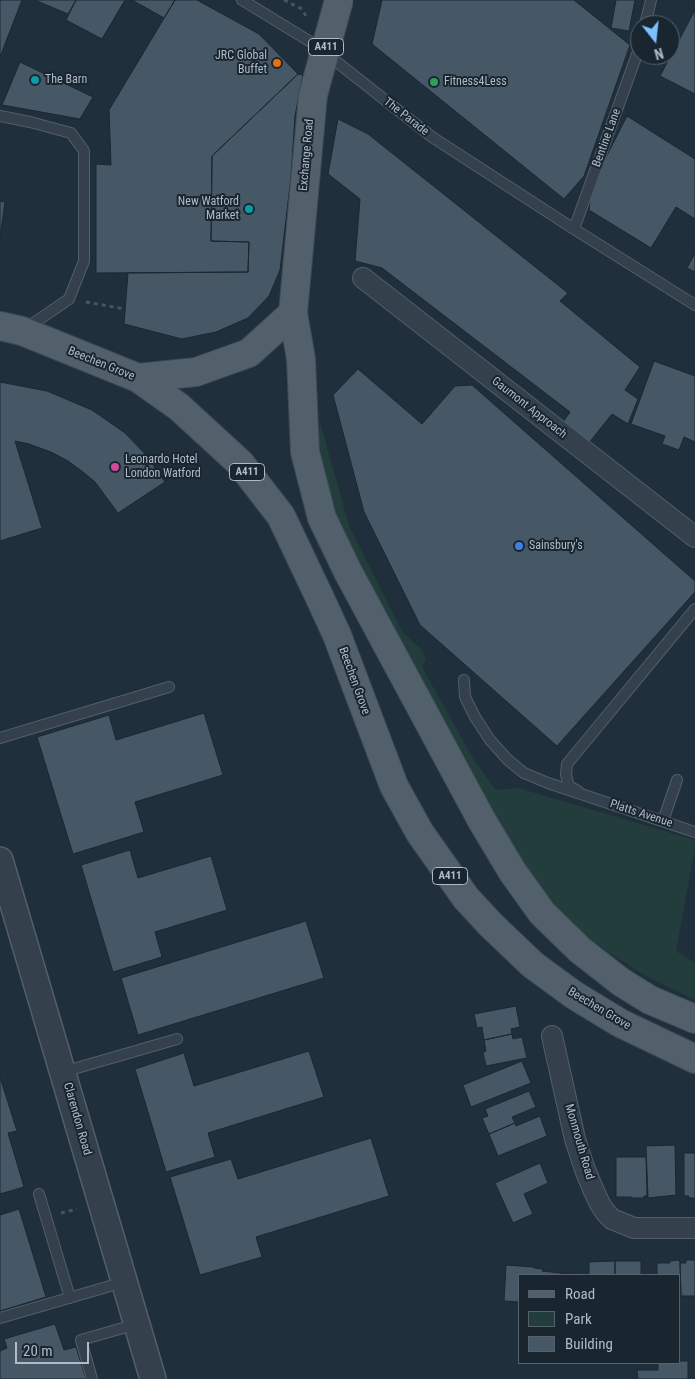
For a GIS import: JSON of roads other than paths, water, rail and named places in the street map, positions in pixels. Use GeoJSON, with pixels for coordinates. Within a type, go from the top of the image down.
{"type":"FeatureCollection","features":[{"type":"Feature","properties":{"kind":"main road","name":"Exchange Road"},"geometry":{"type":"LineString","coordinates":[[293,313],[312,95],[339,0]]}},
{"type":"Feature","properties":{"kind":"main road","name":"A411"},"geometry":{"type":"LineString","coordinates":[[138,378],[196,372],[249,353],[293,313]]}},
{"type":"Feature","properties":{"kind":"main road","name":"A411"},"geometry":{"type":"LineString","coordinates":[[293,313],[301,359],[305,452],[322,518],[348,572],[481,819],[512,871],[542,913],[580,950],[621,982],[650,1000],[695,1019]]}},
{"type":"Feature","properties":{"kind":"main road","name":"Beechen Grove"},"geometry":{"type":"LineString","coordinates":[[10,330],[138,378],[179,407],[240,463],[281,516],[337,635],[394,786],[420,833],[466,898],[533,965],[574,995],[620,1023],[695,1059]]}},
{"type":"Feature","properties":{"kind":"street","name":"Gaumont Approach"},"geometry":{"type":"LineString","coordinates":[[363,278],[695,537]]}},
{"type":"Feature","properties":{"kind":"street","name":"Clarendon Road"},"geometry":{"type":"LineString","coordinates":[[1,865],[153,1379]]}},
{"type":"Feature","properties":{"kind":"street"},"geometry":{"type":"LineString","coordinates":[[650,1000],[695,1011]]}},
{"type":"Feature","properties":{"kind":"street","name":"Monmouth Road"},"geometry":{"type":"LineString","coordinates":[[552,1036],[575,1139],[592,1189],[606,1213],[612,1219],[634,1228],[695,1228]]}},
{"type":"Feature","properties":{"kind":"lane","name":"The Parade"},"geometry":{"type":"LineString","coordinates":[[242,0],[314,44],[432,136],[695,305]]}},
{"type":"Feature","properties":{"kind":"lane"},"geometry":{"type":"LineString","coordinates":[[647,15],[651,0]]}},
{"type":"Feature","properties":{"kind":"lane","name":"Bentine Lane"},"geometry":{"type":"LineString","coordinates":[[574,229],[633,65]]}},
{"type":"Feature","properties":{"kind":"lane"},"geometry":{"type":"LineString","coordinates":[[0,116],[71,133],[84,151],[84,261],[69,299],[10,330]]}},
{"type":"Feature","properties":{"kind":"lane"},"geometry":{"type":"LineString","coordinates":[[587,796],[569,786],[566,776],[567,764],[695,609]]}},
{"type":"Feature","properties":{"kind":"lane","name":"Platts Avenue"},"geometry":{"type":"LineString","coordinates":[[464,680],[465,697],[490,740],[508,760],[524,773],[695,832]]}},
{"type":"Feature","properties":{"kind":"lane"},"geometry":{"type":"LineString","coordinates":[[0,738],[169,687]]}},
{"type":"Feature","properties":{"kind":"lane"},"geometry":{"type":"LineString","coordinates":[[663,821],[677,780]]}},
{"type":"Feature","properties":{"kind":"lane"},"geometry":{"type":"LineString","coordinates":[[63,1072],[178,1039]]}},
{"type":"Feature","properties":{"kind":"lane"},"geometry":{"type":"LineString","coordinates":[[39,1194],[70,1298]]}},
{"type":"Feature","properties":{"kind":"lane"},"geometry":{"type":"LineString","coordinates":[[0,1318],[124,1282]]}},
{"type":"Feature","properties":{"kind":"lane"},"geometry":{"type":"LineString","coordinates":[[92,1379],[81,1340],[137,1324]]}},
{"type":"Feature","properties":{"kind":"place","name":"JRC Global Buffet"},"geometry":{"type":"Point","coordinates":[277,63]}},
{"type":"Feature","properties":{"kind":"place","name":"The Barn"},"geometry":{"type":"Point","coordinates":[35,80]}},
{"type":"Feature","properties":{"kind":"place","name":"Fitness4Less"},"geometry":{"type":"Point","coordinates":[434,82]}},
{"type":"Feature","properties":{"kind":"place","name":"New Watford Market"},"geometry":{"type":"Point","coordinates":[249,209]}},
{"type":"Feature","properties":{"kind":"place","name":"Leonardo Hotel London Watford"},"geometry":{"type":"Point","coordinates":[115,467]}},
{"type":"Feature","properties":{"kind":"place","name":"Sainsbury's"},"geometry":{"type":"Point","coordinates":[519,546]}}]}
